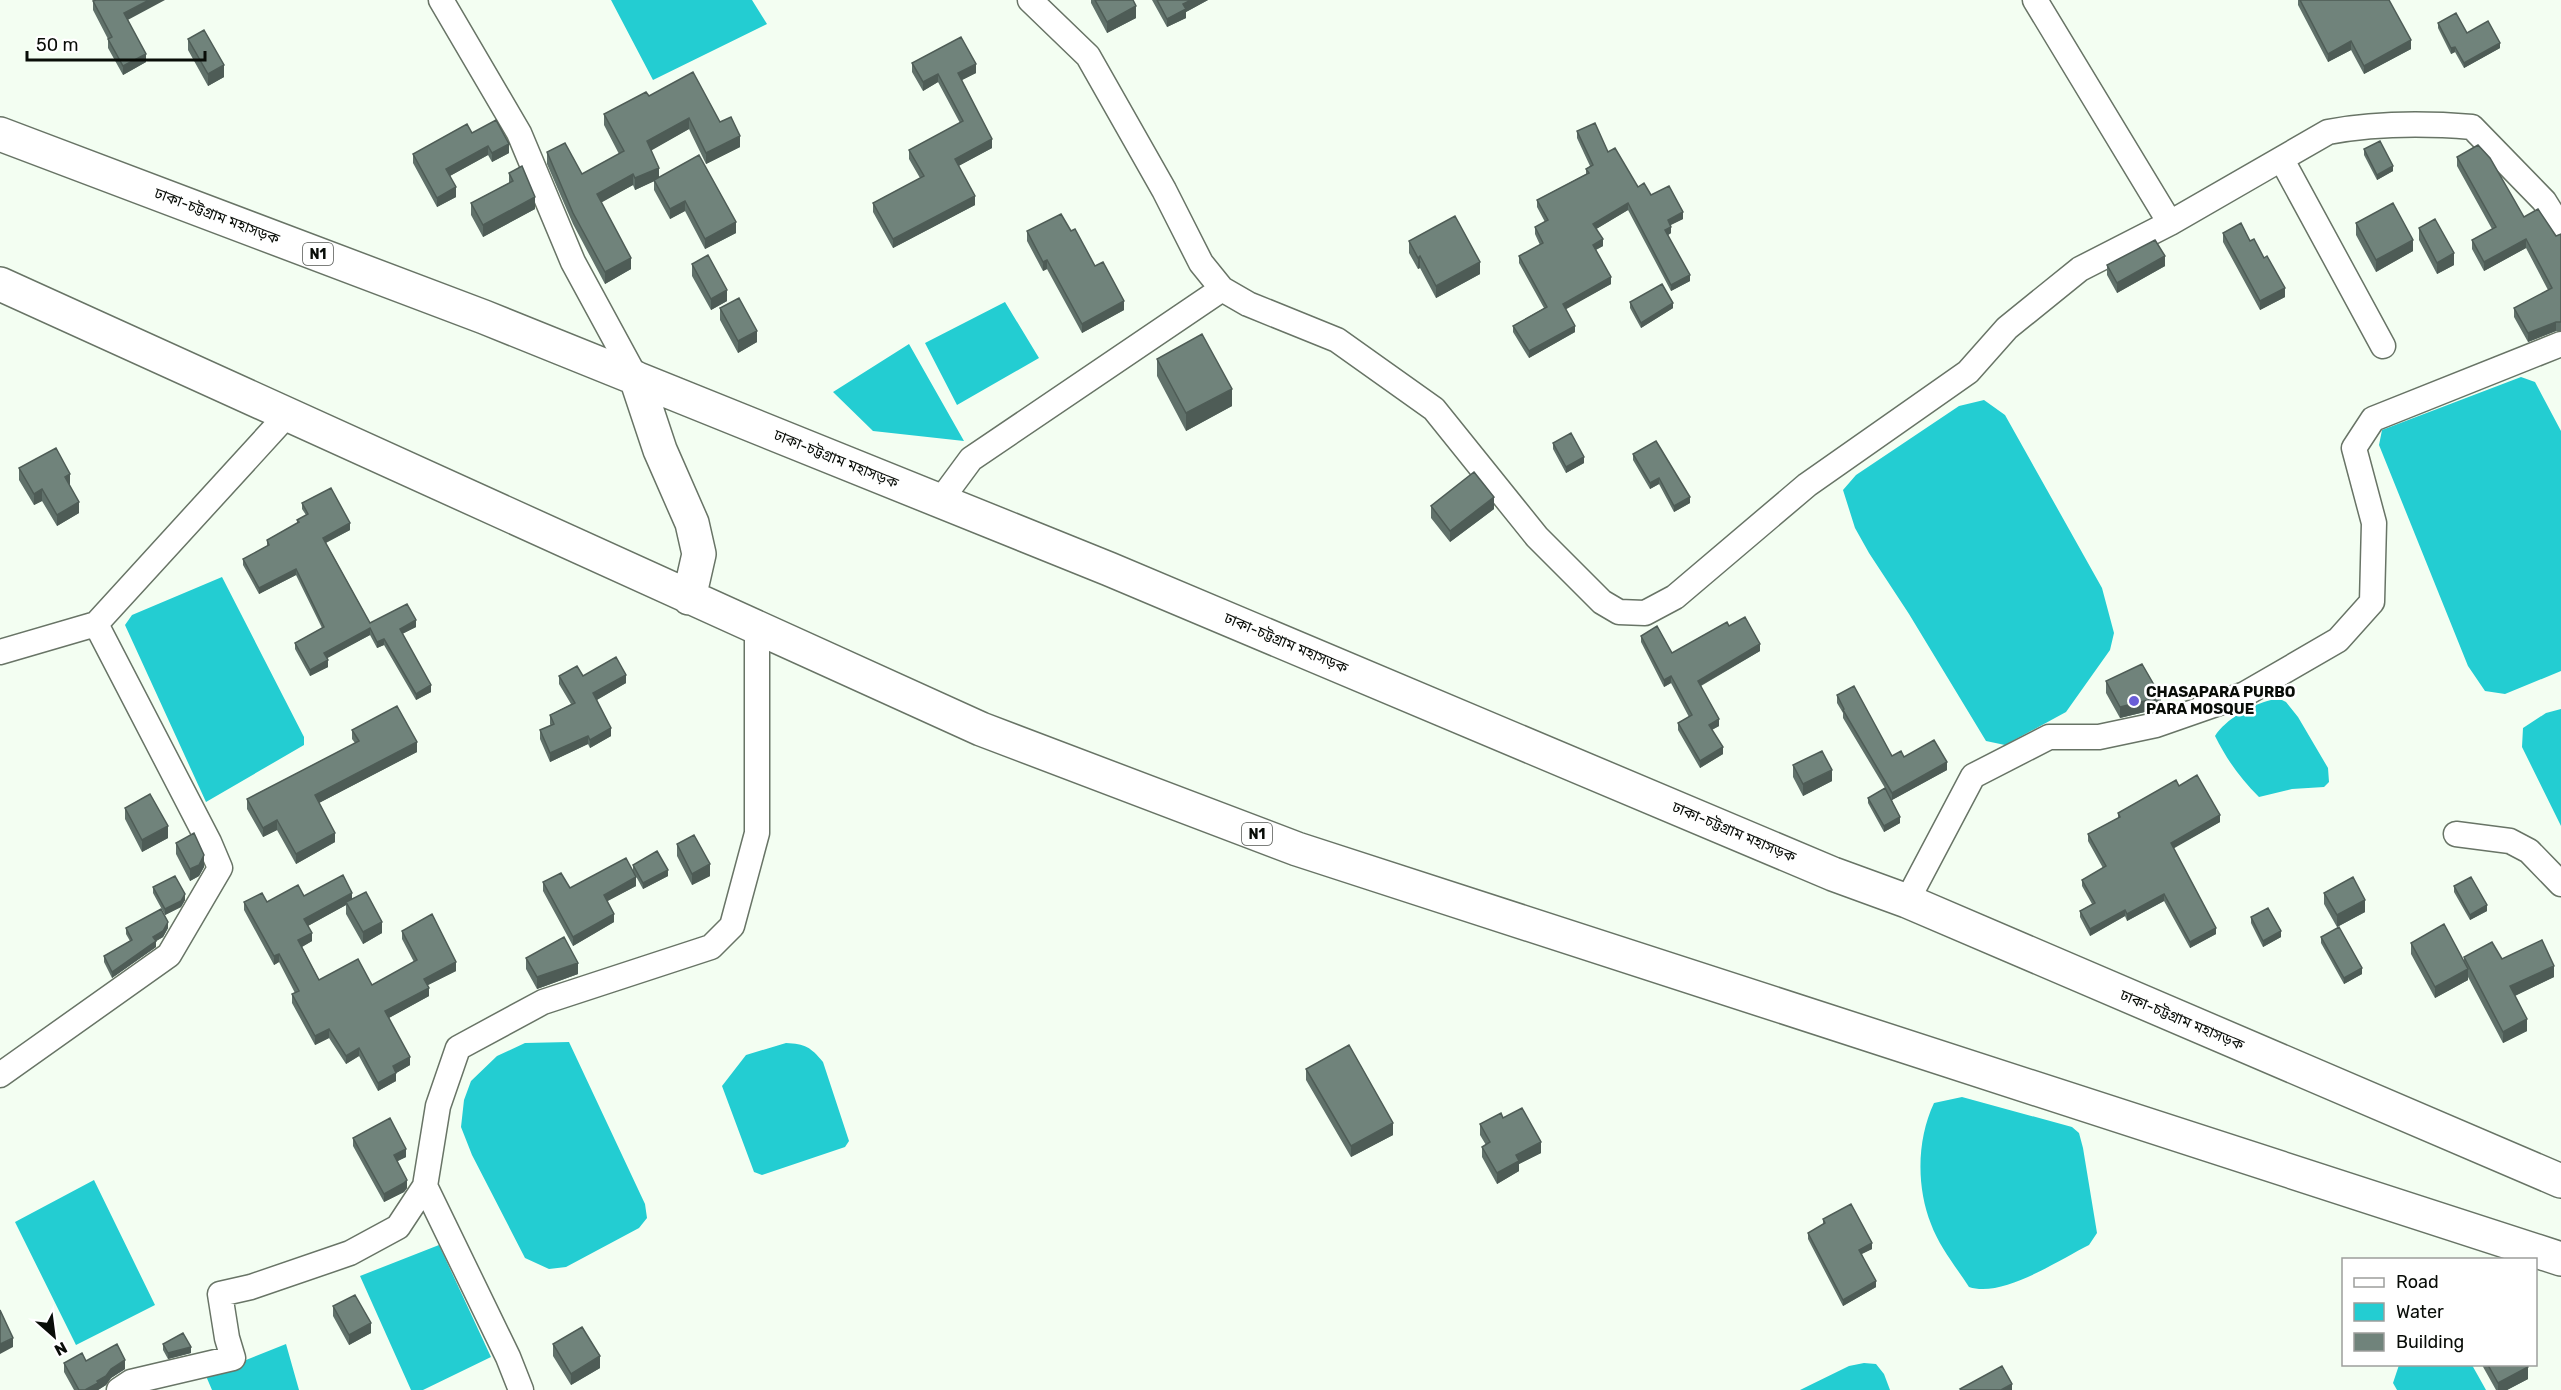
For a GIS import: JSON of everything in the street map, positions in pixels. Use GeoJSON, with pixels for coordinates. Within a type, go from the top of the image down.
{"type":"FeatureCollection","features":[{"type":"Feature","properties":{"kind":"highway","name":"ঢাকা-চট্টগ্রাম মহাসড়ক"},"geometry":{"type":"LineString","coordinates":[[0,134],[484,317],[1110,569],[1833,874],[1906,901],[2561,1181]]}},
{"type":"Feature","properties":{"kind":"highway","name":"N1"},"geometry":{"type":"LineString","coordinates":[[0,284],[981,729],[1297,849],[2561,1259]]}},
{"type":"Feature","properties":{"kind":"highway"},"geometry":{"type":"LineString","coordinates":[[636,378],[660,450],[692,523],[699,554],[689,598]]}},
{"type":"Feature","properties":{"kind":"street"},"geometry":{"type":"LineString","coordinates":[[441,0],[519,134],[573,262],[636,378]]}},
{"type":"Feature","properties":{"kind":"street"},"geometry":{"type":"LineString","coordinates":[[1030,0],[1088,56],[1164,189],[1201,263],[1222,289],[1248,304],[1337,340],[1434,409],[1537,537],[1602,602],[1619,612],[1645,613],[1675,597],[1807,485],[1968,372],[2007,328],[2080,269],[2170,223],[2328,132],[2357,127],[2427,123],[2472,127],[2544,201],[2561,228]]}},
{"type":"Feature","properties":{"kind":"street"},"geometry":{"type":"LineString","coordinates":[[2035,0],[2170,223]]}},
{"type":"Feature","properties":{"kind":"street"},"geometry":{"type":"LineString","coordinates":[[2282,160],[2383,346]]}},
{"type":"Feature","properties":{"kind":"street"},"geometry":{"type":"LineString","coordinates":[[940,501],[971,459],[1222,289]]}},
{"type":"Feature","properties":{"kind":"street"},"geometry":{"type":"LineString","coordinates":[[1906,901],[1973,776],[2049,737],[2099,737],[2156,725],[2235,698],[2338,640],[2372,602],[2374,523],[2354,448],[2373,419],[2561,344]]}},
{"type":"Feature","properties":{"kind":"street"},"geometry":{"type":"LineString","coordinates":[[0,652],[96,624],[288,415]]}},
{"type":"Feature","properties":{"kind":"street"},"geometry":{"type":"LineString","coordinates":[[0,1075],[169,955],[220,868],[209,842],[96,624]]}},
{"type":"Feature","properties":{"kind":"street"},"geometry":{"type":"LineString","coordinates":[[119,1390],[131,1382],[233,1358],[227,1338],[220,1294],[251,1287],[350,1253],[398,1227],[425,1186],[438,1107],[458,1048],[543,1002],[711,947],[732,926],[758,833],[757,628]]}},
{"type":"Feature","properties":{"kind":"street"},"geometry":{"type":"LineString","coordinates":[[2456,834],[2510,841],[2529,851],[2561,884]]}},
{"type":"Feature","properties":{"kind":"street"},"geometry":{"type":"LineString","coordinates":[[425,1186],[522,1390]]}},
{"type":"Feature","properties":{"kind":"water"},"geometry":{"type":"Polygon","coordinates":[[[611,0],[752,0],[767,24],[653,80],[611,0]]]}},
{"type":"Feature","properties":{"kind":"water"},"geometry":{"type":"Polygon","coordinates":[[[1005,302],[1039,358],[957,405],[925,343],[1005,302]]]}},
{"type":"Feature","properties":{"kind":"water"},"geometry":{"type":"Polygon","coordinates":[[[909,344],[964,441],[873,431],[833,392],[909,344]]]}},
{"type":"Feature","properties":{"kind":"water"},"geometry":{"type":"Polygon","coordinates":[[[2521,377],[2535,382],[2561,431],[2561,671],[2505,694],[2485,691],[2468,666],[2379,445],[2382,430],[2521,377]]]}},
{"type":"Feature","properties":{"kind":"water"},"geometry":{"type":"Polygon","coordinates":[[[1984,400],[2005,415],[2102,588],[2114,633],[2110,650],[2066,712],[2005,745],[1986,741],[1869,553],[1855,528],[1843,490],[1856,475],[1959,406],[1984,400]]]}},
{"type":"Feature","properties":{"kind":"water"},"geometry":{"type":"Polygon","coordinates":[[[222,577],[304,737],[304,745],[206,802],[125,625],[132,615],[222,577]]]}},
{"type":"Feature","properties":{"kind":"water"},"geometry":{"type":"Polygon","coordinates":[[[2271,700],[2286,702],[2298,717],[2328,768],[2329,782],[2324,787],[2292,789],[2259,797],[2224,753],[2215,736],[2220,730],[2255,705],[2271,700]]]}},
{"type":"Feature","properties":{"kind":"water"},"geometry":{"type":"Polygon","coordinates":[[[2561,709],[2561,826],[2522,747],[2523,728],[2546,713],[2561,709]]]}},
{"type":"Feature","properties":{"kind":"water"},"geometry":{"type":"Polygon","coordinates":[[[569,1042],[645,1204],[647,1218],[639,1228],[566,1267],[549,1269],[525,1258],[472,1155],[461,1127],[464,1100],[471,1081],[497,1056],[525,1043],[569,1042]]]}},
{"type":"Feature","properties":{"kind":"water"},"geometry":{"type":"Polygon","coordinates":[[[786,1043],[807,1047],[823,1062],[849,1141],[845,1147],[762,1175],[754,1172],[722,1086],[746,1055],[786,1043]]]}},
{"type":"Feature","properties":{"kind":"water"},"geometry":{"type":"Polygon","coordinates":[[[1962,1097],[2072,1127],[2079,1133],[2097,1233],[2089,1245],[2013,1283],[1983,1289],[1969,1287],[1934,1232],[1926,1209],[1920,1163],[1924,1132],[1934,1103],[1962,1097]]]}},
{"type":"Feature","properties":{"kind":"water"},"geometry":{"type":"Polygon","coordinates":[[[94,1180],[155,1305],[76,1345],[15,1222],[94,1180]]]}},
{"type":"Feature","properties":{"kind":"water"},"geometry":{"type":"Polygon","coordinates":[[[439,1245],[491,1357],[423,1390],[411,1390],[360,1276],[439,1245]]]}},
{"type":"Feature","properties":{"kind":"water"},"geometry":{"type":"Polygon","coordinates":[[[286,1344],[299,1390],[212,1390],[206,1376],[286,1344]]]}},
{"type":"Feature","properties":{"kind":"water"},"geometry":{"type":"Polygon","coordinates":[[[1864,1363],[1876,1364],[1884,1374],[1890,1390],[1800,1390],[1849,1366],[1864,1363]]]}},
{"type":"Feature","properties":{"kind":"water"},"geometry":{"type":"Polygon","coordinates":[[[2399,1366],[2473,1366],[2486,1390],[2397,1390],[2393,1383],[2399,1366]]]}},
{"type":"Feature","properties":{"kind":"building"},"geometry":{"type":"Polygon","coordinates":[[[149,0],[124,13],[146,54],[123,66],[108,39],[112,37],[93,1],[149,0]]]}},
{"type":"Feature","properties":{"kind":"building"},"geometry":{"type":"Polygon","coordinates":[[[1095,0],[1133,0],[1136,6],[1107,22],[1095,0]]]}},
{"type":"Feature","properties":{"kind":"building"},"geometry":{"type":"Polygon","coordinates":[[[1157,0],[1191,0],[1183,4],[1186,9],[1167,19],[1157,0]]]}},
{"type":"Feature","properties":{"kind":"building"},"geometry":{"type":"Polygon","coordinates":[[[2300,0],[2389,0],[2411,40],[2364,66],[2351,41],[2328,54],[2300,0]]]}},
{"type":"Feature","properties":{"kind":"building"},"geometry":{"type":"Polygon","coordinates":[[[2456,13],[2467,33],[2488,21],[2500,43],[2464,63],[2455,47],[2451,48],[2438,23],[2456,13]]]}},
{"type":"Feature","properties":{"kind":"building"},"geometry":{"type":"Polygon","coordinates":[[[204,30],[224,65],[208,74],[188,39],[204,30]]]}},
{"type":"Feature","properties":{"kind":"building"},"geometry":{"type":"Polygon","coordinates":[[[961,37],[976,64],[958,73],[992,139],[955,159],[975,196],[893,239],[873,203],[924,176],[909,150],[963,121],[938,74],[923,82],[912,63],[961,37]]]}},
{"type":"Feature","properties":{"kind":"building"},"geometry":{"type":"Polygon","coordinates":[[[693,72],[720,122],[731,117],[740,136],[706,153],[689,118],[647,141],[659,168],[635,178],[633,174],[597,194],[631,258],[605,272],[573,213],[547,152],[565,143],[582,174],[624,151],[604,114],[646,92],[649,96],[693,72]]]}},
{"type":"Feature","properties":{"kind":"building"},"geometry":{"type":"Polygon","coordinates":[[[496,120],[509,144],[492,153],[488,146],[446,169],[456,187],[437,198],[413,154],[467,124],[472,133],[496,120]]]}},
{"type":"Feature","properties":{"kind":"building"},"geometry":{"type":"Polygon","coordinates":[[[1595,123],[1608,152],[1615,148],[1638,187],[1644,183],[1651,195],[1669,186],[1683,212],[1668,220],[1671,227],[1665,230],[1690,275],[1671,285],[1628,203],[1593,224],[1603,239],[1593,245],[1611,277],[1563,304],[1575,326],[1529,351],[1513,326],[1547,307],[1519,256],[1543,243],[1535,227],[1548,220],[1537,200],[1589,173],[1586,169],[1593,165],[1577,131],[1595,123]]]}},
{"type":"Feature","properties":{"kind":"building"},"geometry":{"type":"Polygon","coordinates":[[[2380,141],[2393,166],[2377,175],[2364,149],[2380,141]]]}},
{"type":"Feature","properties":{"kind":"building"},"geometry":{"type":"Polygon","coordinates":[[[2478,145],[2490,158],[2524,217],[2538,209],[2556,236],[2561,234],[2561,322],[2528,333],[2514,308],[2552,288],[2526,239],[2484,262],[2472,240],[2496,227],[2457,157],[2478,145]]]}},
{"type":"Feature","properties":{"kind":"building"},"geometry":{"type":"Polygon","coordinates":[[[699,155],[736,222],[705,239],[685,201],[670,209],[654,180],[699,155]]]}},
{"type":"Feature","properties":{"kind":"building"},"geometry":{"type":"Polygon","coordinates":[[[522,166],[535,197],[483,225],[471,203],[513,181],[509,173],[522,166]]]}},
{"type":"Feature","properties":{"kind":"building"},"geometry":{"type":"Polygon","coordinates":[[[2393,203],[2413,240],[2376,260],[2356,223],[2393,203]]]}},
{"type":"Feature","properties":{"kind":"building"},"geometry":{"type":"Polygon","coordinates":[[[1061,214],[1071,231],[1075,229],[1095,266],[1103,262],[1124,301],[1082,324],[1047,260],[1043,262],[1027,231],[1061,214]]]}},
{"type":"Feature","properties":{"kind":"building"},"geometry":{"type":"Polygon","coordinates":[[[1455,216],[1480,262],[1436,286],[1409,241],[1455,216]]]}},
{"type":"Feature","properties":{"kind":"building"},"geometry":{"type":"Polygon","coordinates":[[[2435,219],[2454,253],[2437,263],[2419,228],[2435,219]]]}},
{"type":"Feature","properties":{"kind":"building"},"geometry":{"type":"Polygon","coordinates":[[[2241,223],[2250,241],[2254,239],[2264,258],[2267,256],[2285,288],[2260,301],[2223,233],[2241,223]]]}},
{"type":"Feature","properties":{"kind":"building"},"geometry":{"type":"Polygon","coordinates":[[[2155,240],[2165,256],[2117,283],[2107,265],[2155,240]]]}},
{"type":"Feature","properties":{"kind":"building"},"geometry":{"type":"Polygon","coordinates":[[[708,255],[727,290],[711,299],[692,264],[708,255]]]}},
{"type":"Feature","properties":{"kind":"building"},"geometry":{"type":"Polygon","coordinates":[[[1662,284],[1673,303],[1641,323],[1630,302],[1662,284]]]}},
{"type":"Feature","properties":{"kind":"building"},"geometry":{"type":"Polygon","coordinates":[[[739,298],[757,331],[738,341],[720,308],[739,298]]]}},
{"type":"Feature","properties":{"kind":"building"},"geometry":{"type":"Polygon","coordinates":[[[1202,334],[1232,389],[1186,413],[1157,359],[1202,334]]]}},
{"type":"Feature","properties":{"kind":"building"},"geometry":{"type":"Polygon","coordinates":[[[1571,433],[1584,457],[1566,467],[1553,443],[1571,433]]]}},
{"type":"Feature","properties":{"kind":"building"},"geometry":{"type":"Polygon","coordinates":[[[1656,441],[1690,497],[1674,506],[1659,478],[1650,483],[1633,454],[1656,441]]]}},
{"type":"Feature","properties":{"kind":"building"},"geometry":{"type":"Polygon","coordinates":[[[56,448],[70,474],[65,477],[79,502],[57,515],[42,489],[34,494],[19,468],[56,448]]]}},
{"type":"Feature","properties":{"kind":"building"},"geometry":{"type":"Polygon","coordinates":[[[1474,472],[1494,497],[1450,531],[1431,506],[1474,472]]]}},
{"type":"Feature","properties":{"kind":"building"},"geometry":{"type":"Polygon","coordinates":[[[331,488],[350,523],[323,538],[370,623],[407,604],[416,620],[400,629],[431,685],[416,694],[384,639],[377,642],[370,628],[324,653],[328,660],[310,670],[295,643],[324,627],[296,569],[259,588],[243,559],[269,545],[267,540],[299,522],[297,520],[308,514],[302,503],[331,488]]]}},
{"type":"Feature","properties":{"kind":"building"},"geometry":{"type":"Polygon","coordinates":[[[1745,617],[1760,644],[1698,681],[1719,719],[1709,725],[1723,747],[1700,761],[1678,723],[1692,715],[1671,676],[1664,680],[1641,636],[1657,626],[1672,653],[1727,622],[1729,626],[1745,617]]]}},
{"type":"Feature","properties":{"kind":"building"},"geometry":{"type":"Polygon","coordinates":[[[616,657],[626,675],[593,693],[611,728],[590,740],[588,736],[550,753],[540,730],[554,724],[550,715],[575,703],[559,676],[577,666],[583,676],[616,657]]]}},
{"type":"Feature","properties":{"kind":"building"},"geometry":{"type":"Polygon","coordinates":[[[2142,664],[2161,697],[2120,707],[2106,681],[2142,664]]]}},
{"type":"Feature","properties":{"kind":"building"},"geometry":{"type":"Polygon","coordinates":[[[1854,686],[1892,756],[1901,751],[1904,757],[1934,740],[1947,762],[1892,793],[1843,710],[1837,695],[1854,686]]]}},
{"type":"Feature","properties":{"kind":"building"},"geometry":{"type":"Polygon","coordinates":[[[397,706],[417,742],[315,795],[335,833],[296,854],[277,820],[263,828],[247,799],[359,741],[352,730],[397,706]]]}},
{"type":"Feature","properties":{"kind":"building"},"geometry":{"type":"Polygon","coordinates":[[[1822,751],[1832,770],[1803,784],[1793,765],[1822,751]]]}},
{"type":"Feature","properties":{"kind":"building"},"geometry":{"type":"Polygon","coordinates":[[[2197,775],[2220,815],[2171,843],[2216,928],[2190,942],[2164,894],[2127,914],[2125,910],[2090,929],[2080,911],[2095,903],[2082,880],[2106,866],[2088,834],[2120,817],[2118,813],[2176,780],[2179,786],[2197,775]]]}},
{"type":"Feature","properties":{"kind":"building"},"geometry":{"type":"Polygon","coordinates":[[[1885,788],[1900,817],[1884,826],[1868,798],[1885,788]]]}},
{"type":"Feature","properties":{"kind":"building"},"geometry":{"type":"Polygon","coordinates":[[[150,794],[168,826],[142,840],[125,808],[150,794]]]}},
{"type":"Feature","properties":{"kind":"building"},"geometry":{"type":"Polygon","coordinates":[[[194,833],[204,855],[199,865],[190,869],[176,843],[194,833]]]}},
{"type":"Feature","properties":{"kind":"building"},"geometry":{"type":"Polygon","coordinates":[[[694,835],[710,864],[692,874],[677,844],[694,835]]]}},
{"type":"Feature","properties":{"kind":"building"},"geometry":{"type":"Polygon","coordinates":[[[657,851],[668,870],[643,883],[633,865],[657,851]]]}},
{"type":"Feature","properties":{"kind":"building"},"geometry":{"type":"Polygon","coordinates":[[[626,858],[636,877],[604,895],[614,914],[573,937],[543,882],[561,873],[570,888],[626,858]]]}},
{"type":"Feature","properties":{"kind":"building"},"geometry":{"type":"Polygon","coordinates":[[[343,875],[352,893],[304,919],[312,933],[298,940],[319,980],[358,959],[372,985],[417,960],[402,931],[432,914],[456,962],[424,979],[429,988],[385,1011],[410,1057],[393,1066],[396,1073],[378,1083],[359,1048],[346,1056],[329,1029],[315,1036],[292,994],[299,991],[279,954],[274,956],[244,902],[262,893],[267,902],[298,885],[304,896],[343,875]]]}},
{"type":"Feature","properties":{"kind":"building"},"geometry":{"type":"Polygon","coordinates":[[[175,876],[185,894],[181,901],[165,909],[153,887],[175,876]]]}},
{"type":"Feature","properties":{"kind":"building"},"geometry":{"type":"Polygon","coordinates":[[[2353,877],[2365,900],[2337,915],[2324,893],[2353,877]]]}},
{"type":"Feature","properties":{"kind":"building"},"geometry":{"type":"Polygon","coordinates":[[[2471,877],[2487,905],[2470,915],[2454,886],[2471,877]]]}},
{"type":"Feature","properties":{"kind":"building"},"geometry":{"type":"Polygon","coordinates":[[[366,892],[382,922],[363,932],[346,902],[366,892]]]}},
{"type":"Feature","properties":{"kind":"building"},"geometry":{"type":"Polygon","coordinates":[[[2268,908],[2281,931],[2263,941],[2251,917],[2268,908]]]}},
{"type":"Feature","properties":{"kind":"building"},"geometry":{"type":"Polygon","coordinates":[[[161,909],[168,922],[163,931],[153,937],[156,941],[112,972],[104,956],[132,940],[126,928],[161,909]]]}},
{"type":"Feature","properties":{"kind":"building"},"geometry":{"type":"Polygon","coordinates":[[[2444,924],[2468,969],[2435,987],[2411,943],[2444,924]]]}},
{"type":"Feature","properties":{"kind":"building"},"geometry":{"type":"Polygon","coordinates":[[[2339,927],[2362,968],[2344,978],[2321,937],[2339,927]]]}},
{"type":"Feature","properties":{"kind":"building"},"geometry":{"type":"Polygon","coordinates":[[[564,937],[578,963],[537,977],[526,958],[564,937]]]}},
{"type":"Feature","properties":{"kind":"building"},"geometry":{"type":"Polygon","coordinates":[[[2542,940],[2554,966],[2510,986],[2527,1019],[2503,1032],[2464,957],[2492,942],[2502,959],[2542,940]]]}},
{"type":"Feature","properties":{"kind":"building"},"geometry":{"type":"Polygon","coordinates":[[[1349,1045],[1393,1123],[1351,1146],[1306,1069],[1349,1045]]]}},
{"type":"Feature","properties":{"kind":"building"},"geometry":{"type":"Polygon","coordinates":[[[1522,1108],[1541,1142],[1516,1155],[1519,1161],[1497,1173],[1482,1147],[1490,1142],[1480,1124],[1501,1113],[1503,1118],[1522,1108]]]}},
{"type":"Feature","properties":{"kind":"building"},"geometry":{"type":"Polygon","coordinates":[[[390,1118],[406,1149],[394,1155],[407,1180],[384,1194],[353,1138],[390,1118]]]}},
{"type":"Feature","properties":{"kind":"building"},"geometry":{"type":"Polygon","coordinates":[[[1851,1204],[1872,1243],[1859,1250],[1876,1281],[1843,1300],[1808,1233],[1825,1223],[1823,1219],[1851,1204]]]}},
{"type":"Feature","properties":{"kind":"building"},"geometry":{"type":"Polygon","coordinates":[[[355,1295],[371,1323],[349,1335],[333,1306],[355,1295]]]}},
{"type":"Feature","properties":{"kind":"building"},"geometry":{"type":"Polygon","coordinates":[[[0,1310],[13,1338],[0,1344],[0,1310]]]}},
{"type":"Feature","properties":{"kind":"building"},"geometry":{"type":"Polygon","coordinates":[[[582,1327],[600,1356],[571,1374],[553,1344],[582,1327]]]}},
{"type":"Feature","properties":{"kind":"building"},"geometry":{"type":"Polygon","coordinates":[[[183,1333],[191,1347],[168,1353],[163,1344],[183,1333]]]}},
{"type":"Feature","properties":{"kind":"building"},"geometry":{"type":"Polygon","coordinates":[[[117,1344],[125,1360],[111,1369],[106,1376],[97,1381],[98,1383],[85,1390],[79,1390],[64,1363],[82,1353],[86,1361],[117,1344]]]}},
{"type":"Feature","properties":{"kind":"building"},"geometry":{"type":"Polygon","coordinates":[[[2002,1366],[2012,1384],[2001,1390],[1960,1389],[2002,1366]]]}},
{"type":"Feature","properties":{"kind":"building"},"geometry":{"type":"Polygon","coordinates":[[[2489,1366],[2528,1366],[2528,1367],[2498,1383],[2489,1366]]]}},
{"type":"Feature","properties":{"kind":"place","name":"CHASAPARA PURBO PARA MOSQUE"},"geometry":{"type":"Point","coordinates":[2134,701]}}]}
